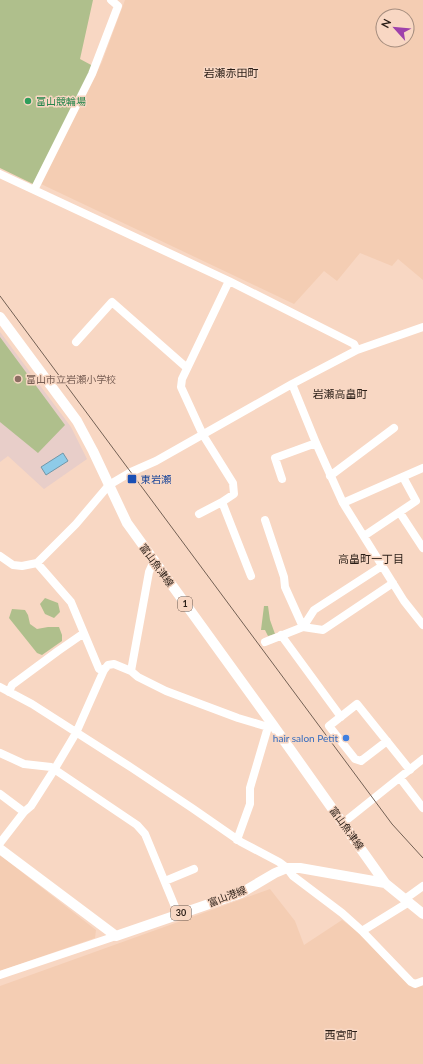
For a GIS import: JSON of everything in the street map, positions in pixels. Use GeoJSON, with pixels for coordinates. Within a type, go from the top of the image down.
{"type":"FeatureCollection","features":[{"type":"Feature","properties":{"kind":"main road","name":"富山魚津線"},"geometry":{"type":"LineString","coordinates":[[0,317],[77,421],[93,451],[127,524],[270,726],[343,823],[385,883]]}},
{"type":"Feature","properties":{"kind":"main road"},"geometry":{"type":"LineString","coordinates":[[0,849],[116,936]]}},
{"type":"Feature","properties":{"kind":"main road","name":"富山港線"},"geometry":{"type":"LineString","coordinates":[[116,936],[241,892],[287,868],[300,868],[385,883]]}},
{"type":"Feature","properties":{"kind":"main road","name":"1"},"geometry":{"type":"LineString","coordinates":[[385,883],[423,914]]}},
{"type":"Feature","properties":{"kind":"street"},"geometry":{"type":"LineString","coordinates":[[34,190],[97,62],[118,6],[111,0]]}},
{"type":"Feature","properties":{"kind":"street"},"geometry":{"type":"LineString","coordinates":[[0,174],[229,281],[354,344],[357,350]]}},
{"type":"Feature","properties":{"kind":"street"},"geometry":{"type":"LineString","coordinates":[[199,514],[234,494],[232,483],[203,435],[181,387],[182,379],[229,281]]}},
{"type":"Feature","properties":{"kind":"street"},"geometry":{"type":"LineString","coordinates":[[76,342],[112,302],[187,368]]}},
{"type":"Feature","properties":{"kind":"street"},"geometry":{"type":"LineString","coordinates":[[0,556],[13,565],[22,566],[37,562],[76,524],[109,485],[203,435],[292,384],[357,350],[423,327]]}},
{"type":"Feature","properties":{"kind":"street"},"geometry":{"type":"LineString","coordinates":[[292,384],[330,476],[343,503],[404,601],[423,625]]}},
{"type":"Feature","properties":{"kind":"street"},"geometry":{"type":"LineString","coordinates":[[330,476],[394,428]]}},
{"type":"Feature","properties":{"kind":"street"},"geometry":{"type":"LineString","coordinates":[[282,479],[275,458],[316,443]]}},
{"type":"Feature","properties":{"kind":"street"},"geometry":{"type":"LineString","coordinates":[[343,503],[422,470]]}},
{"type":"Feature","properties":{"kind":"street"},"geometry":{"type":"LineString","coordinates":[[364,536],[416,501],[403,477]]}},
{"type":"Feature","properties":{"kind":"street"},"geometry":{"type":"LineString","coordinates":[[222,502],[251,576]]}},
{"type":"Feature","properties":{"kind":"street"},"geometry":{"type":"LineString","coordinates":[[400,513],[422,544]]}},
{"type":"Feature","properties":{"kind":"street"},"geometry":{"type":"LineString","coordinates":[[265,520],[284,576],[285,587],[303,627]]}},
{"type":"Feature","properties":{"kind":"street"},"geometry":{"type":"LineString","coordinates":[[131,672],[149,572],[154,561]]}},
{"type":"Feature","properties":{"kind":"street"},"geometry":{"type":"LineString","coordinates":[[37,562],[71,602],[99,668],[104,670]]}},
{"type":"Feature","properties":{"kind":"street"},"geometry":{"type":"LineString","coordinates":[[303,627],[314,610],[382,566]]}},
{"type":"Feature","properties":{"kind":"street"},"geometry":{"type":"LineString","coordinates":[[265,642],[303,627],[323,630],[393,583]]}},
{"type":"Feature","properties":{"kind":"street"},"geometry":{"type":"LineString","coordinates":[[9,692],[12,684],[84,633]]}},
{"type":"Feature","properties":{"kind":"street"},"geometry":{"type":"LineString","coordinates":[[281,635],[341,717]]}},
{"type":"Feature","properties":{"kind":"street"},"geometry":{"type":"LineString","coordinates":[[0,842],[24,812],[31,806],[76,733],[104,670],[108,665],[114,664],[166,691],[238,718],[270,726],[250,788],[250,804],[237,840]]}},
{"type":"Feature","properties":{"kind":"street"},"geometry":{"type":"LineString","coordinates":[[0,687],[32,704],[192,808],[237,840],[279,862],[287,868],[293,876],[362,931],[411,982],[415,984],[423,981]]}},
{"type":"Feature","properties":{"kind":"street"},"geometry":{"type":"LineString","coordinates":[[387,741],[361,761],[355,759],[329,726],[357,704],[387,741],[410,770]]}},
{"type":"Feature","properties":{"kind":"street"},"geometry":{"type":"LineString","coordinates":[[0,753],[24,764],[50,767],[78,784],[137,825],[145,834],[178,914]]}},
{"type":"Feature","properties":{"kind":"street"},"geometry":{"type":"LineString","coordinates":[[343,823],[423,759]]}},
{"type":"Feature","properties":{"kind":"street"},"geometry":{"type":"LineString","coordinates":[[400,778],[423,808]]}},
{"type":"Feature","properties":{"kind":"street"},"geometry":{"type":"LineString","coordinates":[[0,794],[24,812]]}},
{"type":"Feature","properties":{"kind":"street"},"geometry":{"type":"LineString","coordinates":[[165,881],[194,869]]}},
{"type":"Feature","properties":{"kind":"street"},"geometry":{"type":"LineString","coordinates":[[362,931],[407,901],[423,886]]}},
{"type":"Feature","properties":{"kind":"street"},"geometry":{"type":"LineString","coordinates":[[0,975],[116,936]]}},
{"type":"Feature","properties":{"kind":"shaded area"},"geometry":{"type":"Polygon","coordinates":[[[125,0],[423,0],[423,280],[398,259],[392,266],[360,253],[337,281],[324,271],[294,304],[41,184],[102,62],[125,0]]]}},
{"type":"Feature","properties":{"kind":"shaded area","name":"富山市立岩瀬小学校"},"geometry":{"type":"Polygon","coordinates":[[[0,332],[71,427],[87,459],[44,489],[8,456],[0,462],[0,332]]]}},
{"type":"Feature","properties":{"kind":"shaded area"},"geometry":{"type":"Polygon","coordinates":[[[0,855],[96,930],[95,938],[0,971],[0,855]]]}},
{"type":"Feature","properties":{"kind":"shaded area"},"geometry":{"type":"Polygon","coordinates":[[[270,889],[295,921],[304,945],[342,920],[358,932],[409,984],[423,983],[423,1064],[0,1064],[0,986],[270,889]]]}},
{"type":"Feature","properties":{"kind":"green space","name":"富山競輪場"},"geometry":{"type":"Polygon","coordinates":[[[0,0],[93,0],[80,59],[93,66],[33,184],[0,168],[0,0]]]}},
{"type":"Feature","properties":{"kind":"green space"},"geometry":{"type":"Polygon","coordinates":[[[0,337],[65,425],[38,453],[0,422],[0,337]]]}},
{"type":"Feature","properties":{"kind":"green space"},"geometry":{"type":"Polygon","coordinates":[[[45,598],[58,603],[60,612],[54,618],[45,614],[40,604],[45,598]]]}},
{"type":"Feature","properties":{"kind":"green space"},"geometry":{"type":"Polygon","coordinates":[[[264,606],[268,606],[270,620],[275,634],[268,636],[265,630],[261,630],[264,606]]]}},
{"type":"Feature","properties":{"kind":"green space"},"geometry":{"type":"Polygon","coordinates":[[[12,609],[25,610],[30,624],[37,629],[59,627],[62,635],[62,641],[42,655],[37,653],[9,618],[12,609]]]}},
{"type":"Feature","properties":{"kind":"water"},"geometry":{"type":"Polygon","coordinates":[[[63,453],[68,461],[46,475],[41,467],[63,453]]]}},
{"type":"Feature","properties":{"kind":"tram line"},"geometry":{"type":"LineString","coordinates":[[0,296],[392,824],[423,858]]}},
{"type":"Feature","properties":{"kind":"place","name":"富山競輪場"},"geometry":{"type":"Point","coordinates":[28,101]}},
{"type":"Feature","properties":{"kind":"place","name":"富山市立岩瀬小学校"},"geometry":{"type":"Point","coordinates":[18,379]}},
{"type":"Feature","properties":{"kind":"place","name":"東岩瀬"},"geometry":{"type":"Point","coordinates":[132,479]}},
{"type":"Feature","properties":{"kind":"place","name":"hair salon Petit"},"geometry":{"type":"Point","coordinates":[346,738]}},
{"type":"Feature","properties":{"kind":"district","name":"岩瀬赤田町"},"geometry":{"type":"Point","coordinates":[231,73]}},
{"type":"Feature","properties":{"kind":"district","name":"岩瀬高畠町"},"geometry":{"type":"Point","coordinates":[340,394]}},
{"type":"Feature","properties":{"kind":"district","name":"高畠町一丁目"},"geometry":{"type":"Point","coordinates":[371,559]}},
{"type":"Feature","properties":{"kind":"district","name":"西宮町"},"geometry":{"type":"Point","coordinates":[341,1035]}}]}
